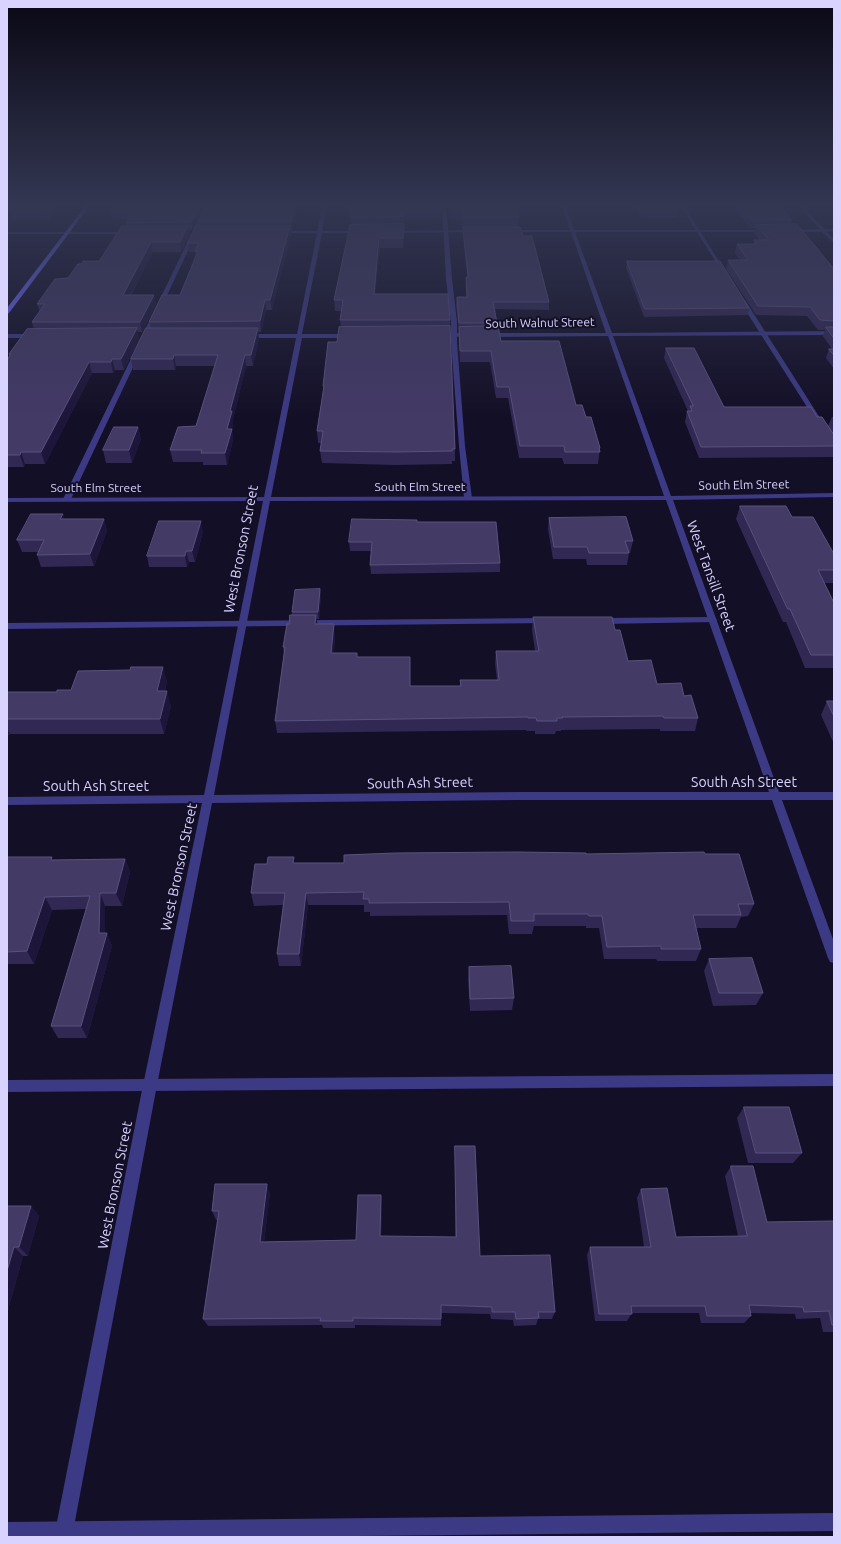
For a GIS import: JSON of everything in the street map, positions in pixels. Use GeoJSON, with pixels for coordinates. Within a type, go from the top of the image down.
{"type":"FeatureCollection","features":[{"type":"Feature","properties":{"kind":"main road"},"geometry":{"type":"LineString","coordinates":[[7,312],[34,276]]}},
{"type":"Feature","properties":{"kind":"street"},"geometry":{"type":"LineString","coordinates":[[67,499],[173,276]]}},
{"type":"Feature","properties":{"kind":"street","name":"West Bronson Street"},"geometry":{"type":"LineString","coordinates":[[64,1534],[150,1086],[311,276]]}},
{"type":"Feature","properties":{"kind":"street"},"geometry":{"type":"LineString","coordinates":[[449,276],[462,446],[468,498]]}},
{"type":"Feature","properties":{"kind":"street","name":"West Tansill Street"},"geometry":{"type":"LineString","coordinates":[[589,276],[834,958]]}},
{"type":"Feature","properties":{"kind":"street"},"geometry":{"type":"LineString","coordinates":[[740,296],[819,421]]}},
{"type":"Feature","properties":{"kind":"street","name":"South Walnut Street"},"geometry":{"type":"LineString","coordinates":[[431,335],[834,333]]}},
{"type":"Feature","properties":{"kind":"street"},"geometry":{"type":"LineString","coordinates":[[7,336],[45,336]]}},
{"type":"Feature","properties":{"kind":"street"},"geometry":{"type":"LineString","coordinates":[[136,336],[152,336]]}},
{"type":"Feature","properties":{"kind":"street"},"geometry":{"type":"LineString","coordinates":[[238,336],[354,336]]}},
{"type":"Feature","properties":{"kind":"street","name":"South Elm Street"},"geometry":{"type":"LineString","coordinates":[[7,500],[266,498],[668,498],[834,495]]}},
{"type":"Feature","properties":{"kind":"street"},"geometry":{"type":"LineString","coordinates":[[593,621],[713,620]]}},
{"type":"Feature","properties":{"kind":"street"},"geometry":{"type":"LineString","coordinates":[[7,626],[553,621]]}},
{"type":"Feature","properties":{"kind":"street","name":"South Ash Street"},"geometry":{"type":"LineString","coordinates":[[7,801],[519,796],[834,796]]}},
{"type":"Feature","properties":{"kind":"street"},"geometry":{"type":"LineString","coordinates":[[7,1086],[834,1080]]}},
{"type":"Feature","properties":{"kind":"street"},"geometry":{"type":"LineString","coordinates":[[7,1531],[64,1534],[834,1522]]}},
{"type":"Feature","properties":{"kind":"building"},"geometry":{"type":"Polygon","coordinates":[[[69,276],[133,276],[123,295],[154,295],[140,322],[32,322],[45,304],[37,304],[55,279],[68,278],[69,276]]]}},
{"type":"Feature","properties":{"kind":"building"},"geometry":{"type":"Polygon","coordinates":[[[188,276],[276,276],[270,300],[265,300],[260,321],[149,322],[162,295],[180,295],[188,276]]]}},
{"type":"Feature","properties":{"kind":"building"},"geometry":{"type":"Polygon","coordinates":[[[339,276],[376,276],[374,294],[448,294],[450,320],[340,320],[343,300],[334,300],[339,276]]]}},
{"type":"Feature","properties":{"kind":"building"},"geometry":{"type":"Polygon","coordinates":[[[542,276],[549,302],[493,302],[497,323],[459,323],[457,297],[467,297],[466,277],[542,276]]]}},
{"type":"Feature","properties":{"kind":"building"},"geometry":{"type":"Polygon","coordinates":[[[633,276],[729,276],[749,308],[645,309],[633,276]]]}},
{"type":"Feature","properties":{"kind":"building"},"geometry":{"type":"Polygon","coordinates":[[[738,276],[834,276],[834,321],[820,320],[810,307],[758,306],[738,276]]]}},
{"type":"Feature","properties":{"kind":"building"},"geometry":{"type":"Polygon","coordinates":[[[450,326],[455,449],[452,449],[452,451],[395,452],[320,451],[323,431],[317,431],[324,386],[328,342],[337,342],[339,327],[450,326]]]}},
{"type":"Feature","properties":{"kind":"building"},"geometry":{"type":"Polygon","coordinates":[[[498,326],[501,341],[559,341],[576,405],[582,405],[586,417],[591,417],[600,452],[565,452],[564,446],[520,446],[509,387],[497,387],[491,351],[460,351],[459,327],[498,326]]]}},
{"type":"Feature","properties":{"kind":"building"},"geometry":{"type":"Polygon","coordinates":[[[826,327],[834,327],[834,338],[826,327]]]}},
{"type":"Feature","properties":{"kind":"building"},"geometry":{"type":"Polygon","coordinates":[[[137,328],[121,359],[112,359],[111,362],[89,362],[41,452],[21,452],[20,455],[7,455],[7,360],[11,354],[9,354],[27,329],[137,328]]]}},
{"type":"Feature","properties":{"kind":"building"},"geometry":{"type":"Polygon","coordinates":[[[146,328],[258,328],[251,355],[245,355],[230,411],[232,411],[227,429],[232,429],[225,453],[201,453],[202,450],[170,450],[178,427],[196,426],[218,355],[174,355],[173,359],[131,359],[146,328]]]}},
{"type":"Feature","properties":{"kind":"building"},"geometry":{"type":"Polygon","coordinates":[[[666,348],[694,348],[724,407],[811,407],[817,417],[822,417],[834,435],[834,446],[701,447],[687,411],[692,411],[690,406],[693,406],[666,348]]]}},
{"type":"Feature","properties":{"kind":"building"},"geometry":{"type":"Polygon","coordinates":[[[829,349],[834,349],[834,355],[829,349]]]}},
{"type":"Feature","properties":{"kind":"building"},"geometry":{"type":"Polygon","coordinates":[[[114,427],[138,427],[129,450],[103,450],[114,427]]]}},
{"type":"Feature","properties":{"kind":"building"},"geometry":{"type":"Polygon","coordinates":[[[740,506],[786,506],[792,517],[813,517],[834,554],[834,570],[818,570],[834,603],[834,655],[811,655],[740,506]]]}},
{"type":"Feature","properties":{"kind":"building"},"geometry":{"type":"Polygon","coordinates":[[[31,514],[63,514],[60,519],[104,519],[90,554],[37,555],[44,540],[17,540],[31,514]]]}},
{"type":"Feature","properties":{"kind":"building"},"geometry":{"type":"Polygon","coordinates":[[[626,517],[633,541],[625,541],[629,553],[589,553],[587,547],[554,547],[549,518],[626,517]]]}},
{"type":"Feature","properties":{"kind":"building"},"geometry":{"type":"Polygon","coordinates":[[[352,519],[417,520],[417,522],[496,522],[500,563],[370,565],[372,542],[349,542],[352,519]]]}},
{"type":"Feature","properties":{"kind":"building"},"geometry":{"type":"Polygon","coordinates":[[[159,521],[201,521],[192,551],[186,551],[185,556],[147,556],[159,521]]]}},
{"type":"Feature","properties":{"kind":"building"},"geometry":{"type":"Polygon","coordinates":[[[320,589],[318,612],[292,612],[295,590],[320,589]]]}},
{"type":"Feature","properties":{"kind":"building"},"geometry":{"type":"Polygon","coordinates":[[[290,615],[316,615],[315,624],[334,624],[331,653],[357,653],[357,657],[410,657],[410,686],[461,686],[460,680],[499,680],[496,651],[539,651],[533,617],[612,617],[615,630],[620,630],[628,661],[651,660],[657,684],[681,683],[684,696],[691,695],[698,718],[664,718],[663,716],[562,717],[563,718],[557,718],[557,721],[537,721],[536,718],[528,717],[275,721],[285,647],[283,647],[290,615]]]}},
{"type":"Feature","properties":{"kind":"building"},"geometry":{"type":"Polygon","coordinates":[[[131,667],[163,667],[157,691],[167,691],[160,719],[7,719],[7,692],[57,692],[57,690],[71,690],[78,671],[130,670],[131,667]]]}},
{"type":"Feature","properties":{"kind":"building"},"geometry":{"type":"Polygon","coordinates":[[[827,701],[834,701],[834,716],[827,701]]]}},
{"type":"Feature","properties":{"kind":"building"},"geometry":{"type":"Polygon","coordinates":[[[518,852],[586,854],[704,852],[705,854],[739,854],[754,904],[738,904],[741,915],[693,915],[701,949],[661,949],[661,946],[607,947],[602,916],[589,916],[588,914],[534,914],[534,921],[511,921],[509,902],[369,903],[369,899],[363,899],[364,892],[306,893],[299,954],[277,954],[285,893],[251,893],[255,864],[267,864],[268,857],[294,857],[293,863],[344,863],[344,855],[518,852]]]}},
{"type":"Feature","properties":{"kind":"building"},"geometry":{"type":"Polygon","coordinates":[[[7,857],[52,857],[51,860],[125,859],[116,893],[100,893],[99,933],[107,933],[81,1026],[51,1026],[90,896],[45,897],[27,951],[7,952],[7,857]]]}},
{"type":"Feature","properties":{"kind":"building"},"geometry":{"type":"Polygon","coordinates":[[[752,958],[763,993],[719,993],[709,959],[752,958]]]}},
{"type":"Feature","properties":{"kind":"building"},"geometry":{"type":"Polygon","coordinates":[[[511,966],[514,998],[470,999],[469,967],[511,966]]]}},
{"type":"Feature","properties":{"kind":"building"},"geometry":{"type":"Polygon","coordinates":[[[744,1107],[789,1107],[802,1153],[756,1153],[744,1107]]]}},
{"type":"Feature","properties":{"kind":"building"},"geometry":{"type":"Polygon","coordinates":[[[455,1146],[475,1146],[480,1256],[550,1255],[555,1312],[538,1312],[539,1318],[516,1319],[515,1312],[492,1312],[492,1307],[441,1305],[441,1319],[353,1318],[353,1321],[320,1321],[321,1318],[203,1319],[219,1211],[212,1211],[215,1184],[267,1184],[260,1242],[356,1240],[358,1195],[381,1195],[380,1236],[456,1237],[455,1146]]]}},
{"type":"Feature","properties":{"kind":"building"},"geometry":{"type":"Polygon","coordinates":[[[731,1166],[753,1166],[767,1222],[834,1221],[834,1325],[832,1325],[829,1311],[804,1312],[803,1307],[749,1305],[751,1316],[707,1316],[705,1306],[631,1306],[632,1314],[599,1314],[590,1247],[651,1247],[641,1189],[667,1188],[676,1237],[747,1236],[731,1166]]]}},
{"type":"Feature","properties":{"kind":"building"},"geometry":{"type":"Polygon","coordinates":[[[7,1206],[31,1206],[19,1247],[14,1247],[7,1271],[7,1206]]]}}]}
